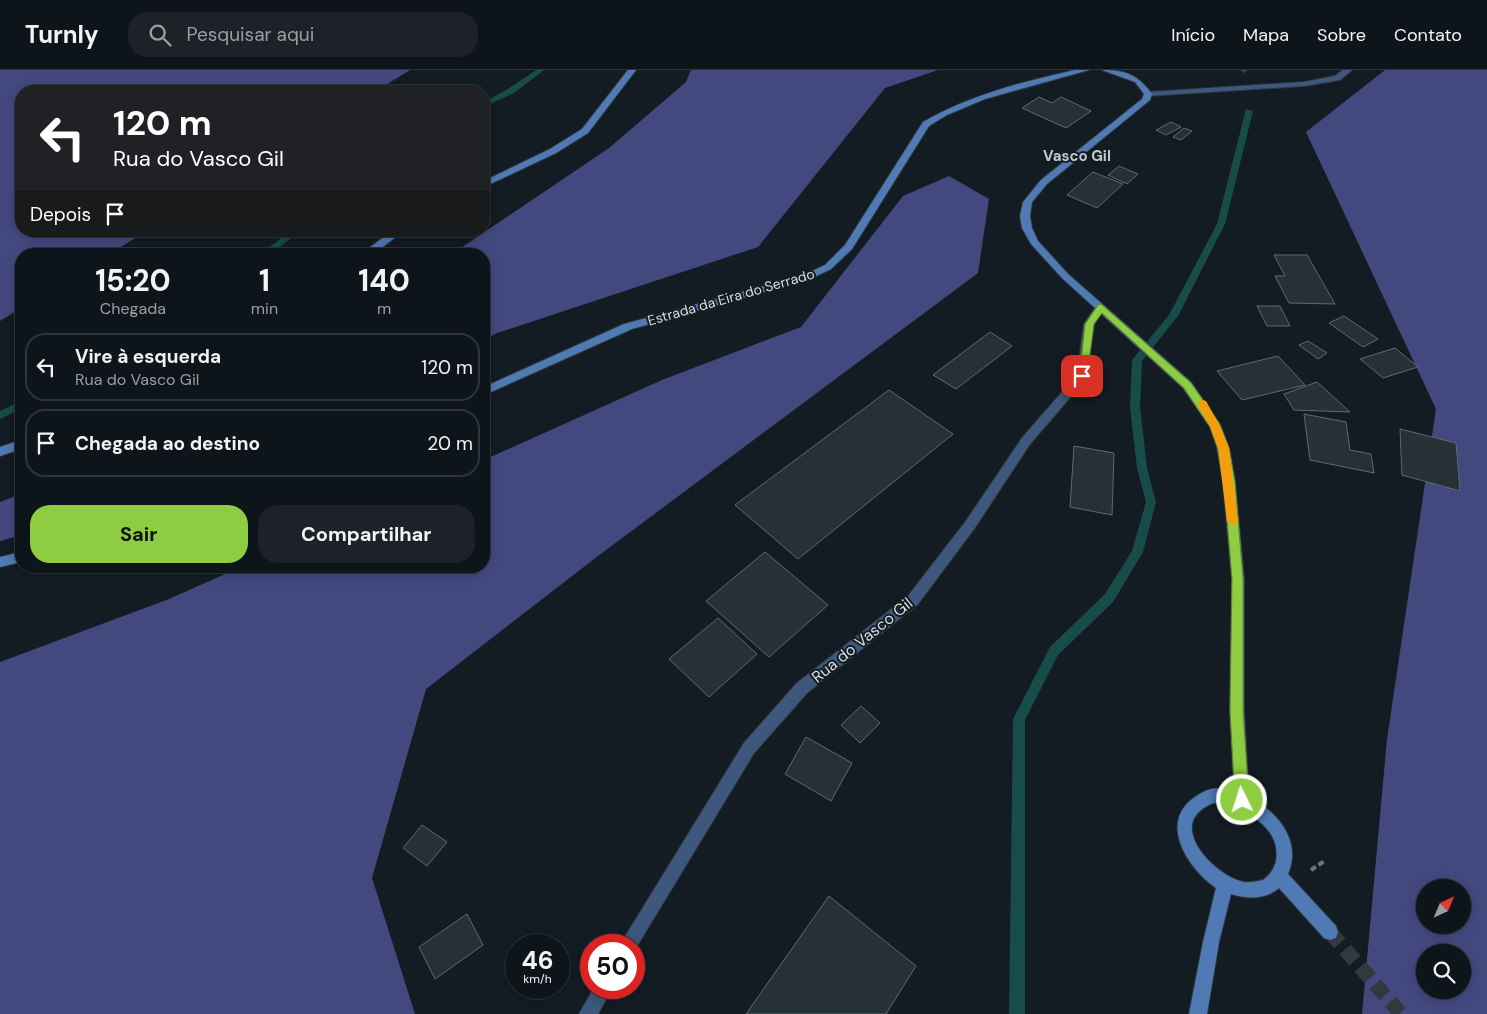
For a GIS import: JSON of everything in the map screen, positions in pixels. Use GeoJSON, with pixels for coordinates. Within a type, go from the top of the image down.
{"type":"FeatureCollection","features":[{"type":"Feature","properties":{"kind":"main road"},"geometry":{"type":"LineString","coordinates":[[490,181],[553,151],[585,131],[632,70]]}},
{"type":"Feature","properties":{"kind":"main road","name":"Estrada da Eira do Serrado"},"geometry":{"type":"LineString","coordinates":[[490,389],[628,326],[807,277],[828,267],[850,247],[926,124],[944,112],[991,96],[1035,82],[1085,70]]}},
{"type":"Feature","properties":{"kind":"main road"},"geometry":{"type":"LineString","coordinates":[[1106,70],[1138,80],[1148,94],[1142,106],[1044,182],[1028,202],[1025,216],[1031,235],[1048,259],[1187,385],[1215,426],[1223,448],[1229,482],[1238,579],[1237,711],[1242,800]]}},
{"type":"Feature","properties":{"kind":"main road"},"geometry":{"type":"LineString","coordinates":[[375,248],[390,237]]}},
{"type":"Feature","properties":{"kind":"main road"},"geometry":{"type":"LineString","coordinates":[[0,452],[15,446]]}},
{"type":"Feature","properties":{"kind":"main road"},"geometry":{"type":"LineString","coordinates":[[0,562],[15,558]]}},
{"type":"Feature","properties":{"kind":"main road"},"geometry":{"type":"LineString","coordinates":[[1227,795],[1257,808],[1279,834],[1286,850],[1279,876],[1266,888],[1247,891],[1225,885],[1198,863],[1189,847],[1185,833],[1185,819],[1190,807],[1206,797],[1227,795]]}},
{"type":"Feature","properties":{"kind":"main road"},"geometry":{"type":"LineString","coordinates":[[1279,876],[1330,932]]}},
{"type":"Feature","properties":{"kind":"main road"},"geometry":{"type":"LineString","coordinates":[[1198,1014],[1211,942],[1225,885]]}},
{"type":"Feature","properties":{"kind":"street"},"geometry":{"type":"LineString","coordinates":[[1148,94],[1304,84],[1337,78],[1348,70]]}},
{"type":"Feature","properties":{"kind":"street","name":"Rua do Vasco Gil"},"geometry":{"type":"LineString","coordinates":[[635,934],[749,748],[802,688],[913,600],[970,525],[1026,441],[1082,376],[1089,324],[1101,307]]}},
{"type":"Feature","properties":{"kind":"street"},"geometry":{"type":"LineString","coordinates":[[588,1014],[597,999]]}},
{"type":"Feature","properties":{"kind":"shaded area"},"geometry":{"type":"Polygon","coordinates":[[[0,70],[410,70],[386,85],[15,85],[15,237],[137,237],[119,248],[15,248],[15,312],[0,321],[0,70]]]}},
{"type":"Feature","properties":{"kind":"shaded area"},"geometry":{"type":"Polygon","coordinates":[[[691,70],[938,70],[885,88],[758,247],[490,337],[490,248],[461,248],[477,237],[490,237],[490,228],[609,148],[686,82],[691,70]]]}},
{"type":"Feature","properties":{"kind":"shaded area"},"geometry":{"type":"Polygon","coordinates":[[[1385,70],[1487,70],[1487,1014],[1362,1014],[1387,739],[1436,409],[1306,132],[1385,70]]]}},
{"type":"Feature","properties":{"kind":"shaded area"},"geometry":{"type":"Polygon","coordinates":[[[949,176],[989,199],[978,273],[598,556],[426,689],[372,878],[415,1014],[0,1014],[0,662],[169,599],[227,573],[490,573],[490,457],[662,380],[801,327],[903,196],[949,176]]]}},
{"type":"Feature","properties":{"kind":"shaded area"},"geometry":{"type":"Polygon","coordinates":[[[15,496],[15,537],[0,541],[0,502],[15,496]]]}},
{"type":"Feature","properties":{"kind":"building"},"geometry":{"type":"Polygon","coordinates":[[[1039,97],[1052,103],[1061,97],[1091,111],[1066,128],[1022,108],[1039,97]]]}},
{"type":"Feature","properties":{"kind":"building"},"geometry":{"type":"Polygon","coordinates":[[[1171,122],[1181,127],[1166,135],[1156,130],[1171,122]]]}},
{"type":"Feature","properties":{"kind":"building"},"geometry":{"type":"Polygon","coordinates":[[[1184,128],[1192,131],[1181,140],[1173,137],[1184,128]]]}},
{"type":"Feature","properties":{"kind":"building"},"geometry":{"type":"Polygon","coordinates":[[[1119,166],[1138,174],[1127,184],[1108,175],[1119,166]]]}},
{"type":"Feature","properties":{"kind":"building"},"geometry":{"type":"Polygon","coordinates":[[[1093,172],[1123,184],[1097,208],[1067,195],[1093,172]]]}},
{"type":"Feature","properties":{"kind":"building"},"geometry":{"type":"Polygon","coordinates":[[[1274,255],[1307,255],[1335,304],[1289,303],[1275,276],[1285,276],[1274,255]]]}},
{"type":"Feature","properties":{"kind":"building"},"geometry":{"type":"Polygon","coordinates":[[[1257,306],[1280,306],[1290,326],[1267,326],[1257,306]]]}},
{"type":"Feature","properties":{"kind":"building"},"geometry":{"type":"Polygon","coordinates":[[[1344,316],[1378,339],[1363,347],[1329,323],[1344,316]]]}},
{"type":"Feature","properties":{"kind":"building"},"geometry":{"type":"Polygon","coordinates":[[[990,332],[1012,346],[956,389],[933,375],[990,332]]]}},
{"type":"Feature","properties":{"kind":"building"},"geometry":{"type":"Polygon","coordinates":[[[1308,341],[1327,353],[1318,359],[1299,345],[1308,341]]]}},
{"type":"Feature","properties":{"kind":"building"},"geometry":{"type":"Polygon","coordinates":[[[1395,348],[1418,367],[1383,378],[1360,359],[1395,348]]]}},
{"type":"Feature","properties":{"kind":"building"},"geometry":{"type":"Polygon","coordinates":[[[1278,356],[1305,385],[1242,400],[1217,371],[1278,356]]]}},
{"type":"Feature","properties":{"kind":"building"},"geometry":{"type":"Polygon","coordinates":[[[1317,382],[1350,412],[1294,410],[1284,394],[1317,382]]]}},
{"type":"Feature","properties":{"kind":"building"},"geometry":{"type":"Polygon","coordinates":[[[889,390],[953,434],[798,559],[735,505],[889,390]]]}},
{"type":"Feature","properties":{"kind":"building"},"geometry":{"type":"Polygon","coordinates":[[[1304,414],[1346,422],[1350,450],[1371,454],[1374,473],[1310,460],[1304,414]]]}},
{"type":"Feature","properties":{"kind":"building"},"geometry":{"type":"Polygon","coordinates":[[[1400,429],[1456,443],[1460,491],[1402,475],[1400,429]]]}},
{"type":"Feature","properties":{"kind":"building"},"geometry":{"type":"Polygon","coordinates":[[[1074,446],[1114,453],[1112,515],[1070,507],[1074,446]]]}},
{"type":"Feature","properties":{"kind":"building"},"geometry":{"type":"Polygon","coordinates":[[[765,552],[828,605],[769,657],[706,601],[765,552]]]}},
{"type":"Feature","properties":{"kind":"building"},"geometry":{"type":"Polygon","coordinates":[[[718,618],[757,654],[709,697],[669,659],[718,618]]]}},
{"type":"Feature","properties":{"kind":"building"},"geometry":{"type":"Polygon","coordinates":[[[861,706],[880,723],[860,743],[841,725],[861,706]]]}},
{"type":"Feature","properties":{"kind":"building"},"geometry":{"type":"Polygon","coordinates":[[[806,737],[852,763],[831,801],[785,774],[806,737]]]}},
{"type":"Feature","properties":{"kind":"building"},"geometry":{"type":"Polygon","coordinates":[[[422,825],[447,842],[427,866],[403,848],[422,825]]]}},
{"type":"Feature","properties":{"kind":"building"},"geometry":{"type":"Polygon","coordinates":[[[829,896],[916,966],[886,1014],[746,1014],[829,896]]]}},
{"type":"Feature","properties":{"kind":"building"},"geometry":{"type":"Polygon","coordinates":[[[467,914],[483,945],[435,979],[419,947],[467,914]]]}},
{"type":"Feature","properties":{"kind":"waterway"},"geometry":{"type":"LineString","coordinates":[[490,102],[511,91],[541,70]]}},
{"type":"Feature","properties":{"kind":"waterway"},"geometry":{"type":"LineString","coordinates":[[1017,1014],[1019,719],[1054,651],[1109,598],[1137,552],[1151,502],[1142,468],[1135,407],[1137,360],[1173,316],[1221,224],[1249,111]]}},
{"type":"Feature","properties":{"kind":"waterway"},"geometry":{"type":"LineString","coordinates":[[273,248],[288,237]]}},
{"type":"Feature","properties":{"kind":"waterway"},"geometry":{"type":"LineString","coordinates":[[0,415],[15,408]]}},
{"type":"Feature","properties":{"kind":"tunnel"},"geometry":{"type":"LineString","coordinates":[[1330,932],[1401,1014]]}},
{"type":"Feature","properties":{"kind":"slow traffic"},"geometry":{"type":"LineString","coordinates":[[1202,404],[1215,426],[1223,448],[1233,521]]}},
{"type":"Feature","properties":{"kind":"district","name":"Vasco Gil"},"geometry":{"type":"Point","coordinates":[1077,156]}},
{"type":"Feature","properties":{"kind":"route"},"geometry":{"type":"LineString","coordinates":[[1082,376],[1089,324],[1101,307],[1187,385],[1203,405],[1215,426],[1223,448],[1229,482],[1238,579],[1237,711],[1242,800]]}}]}
